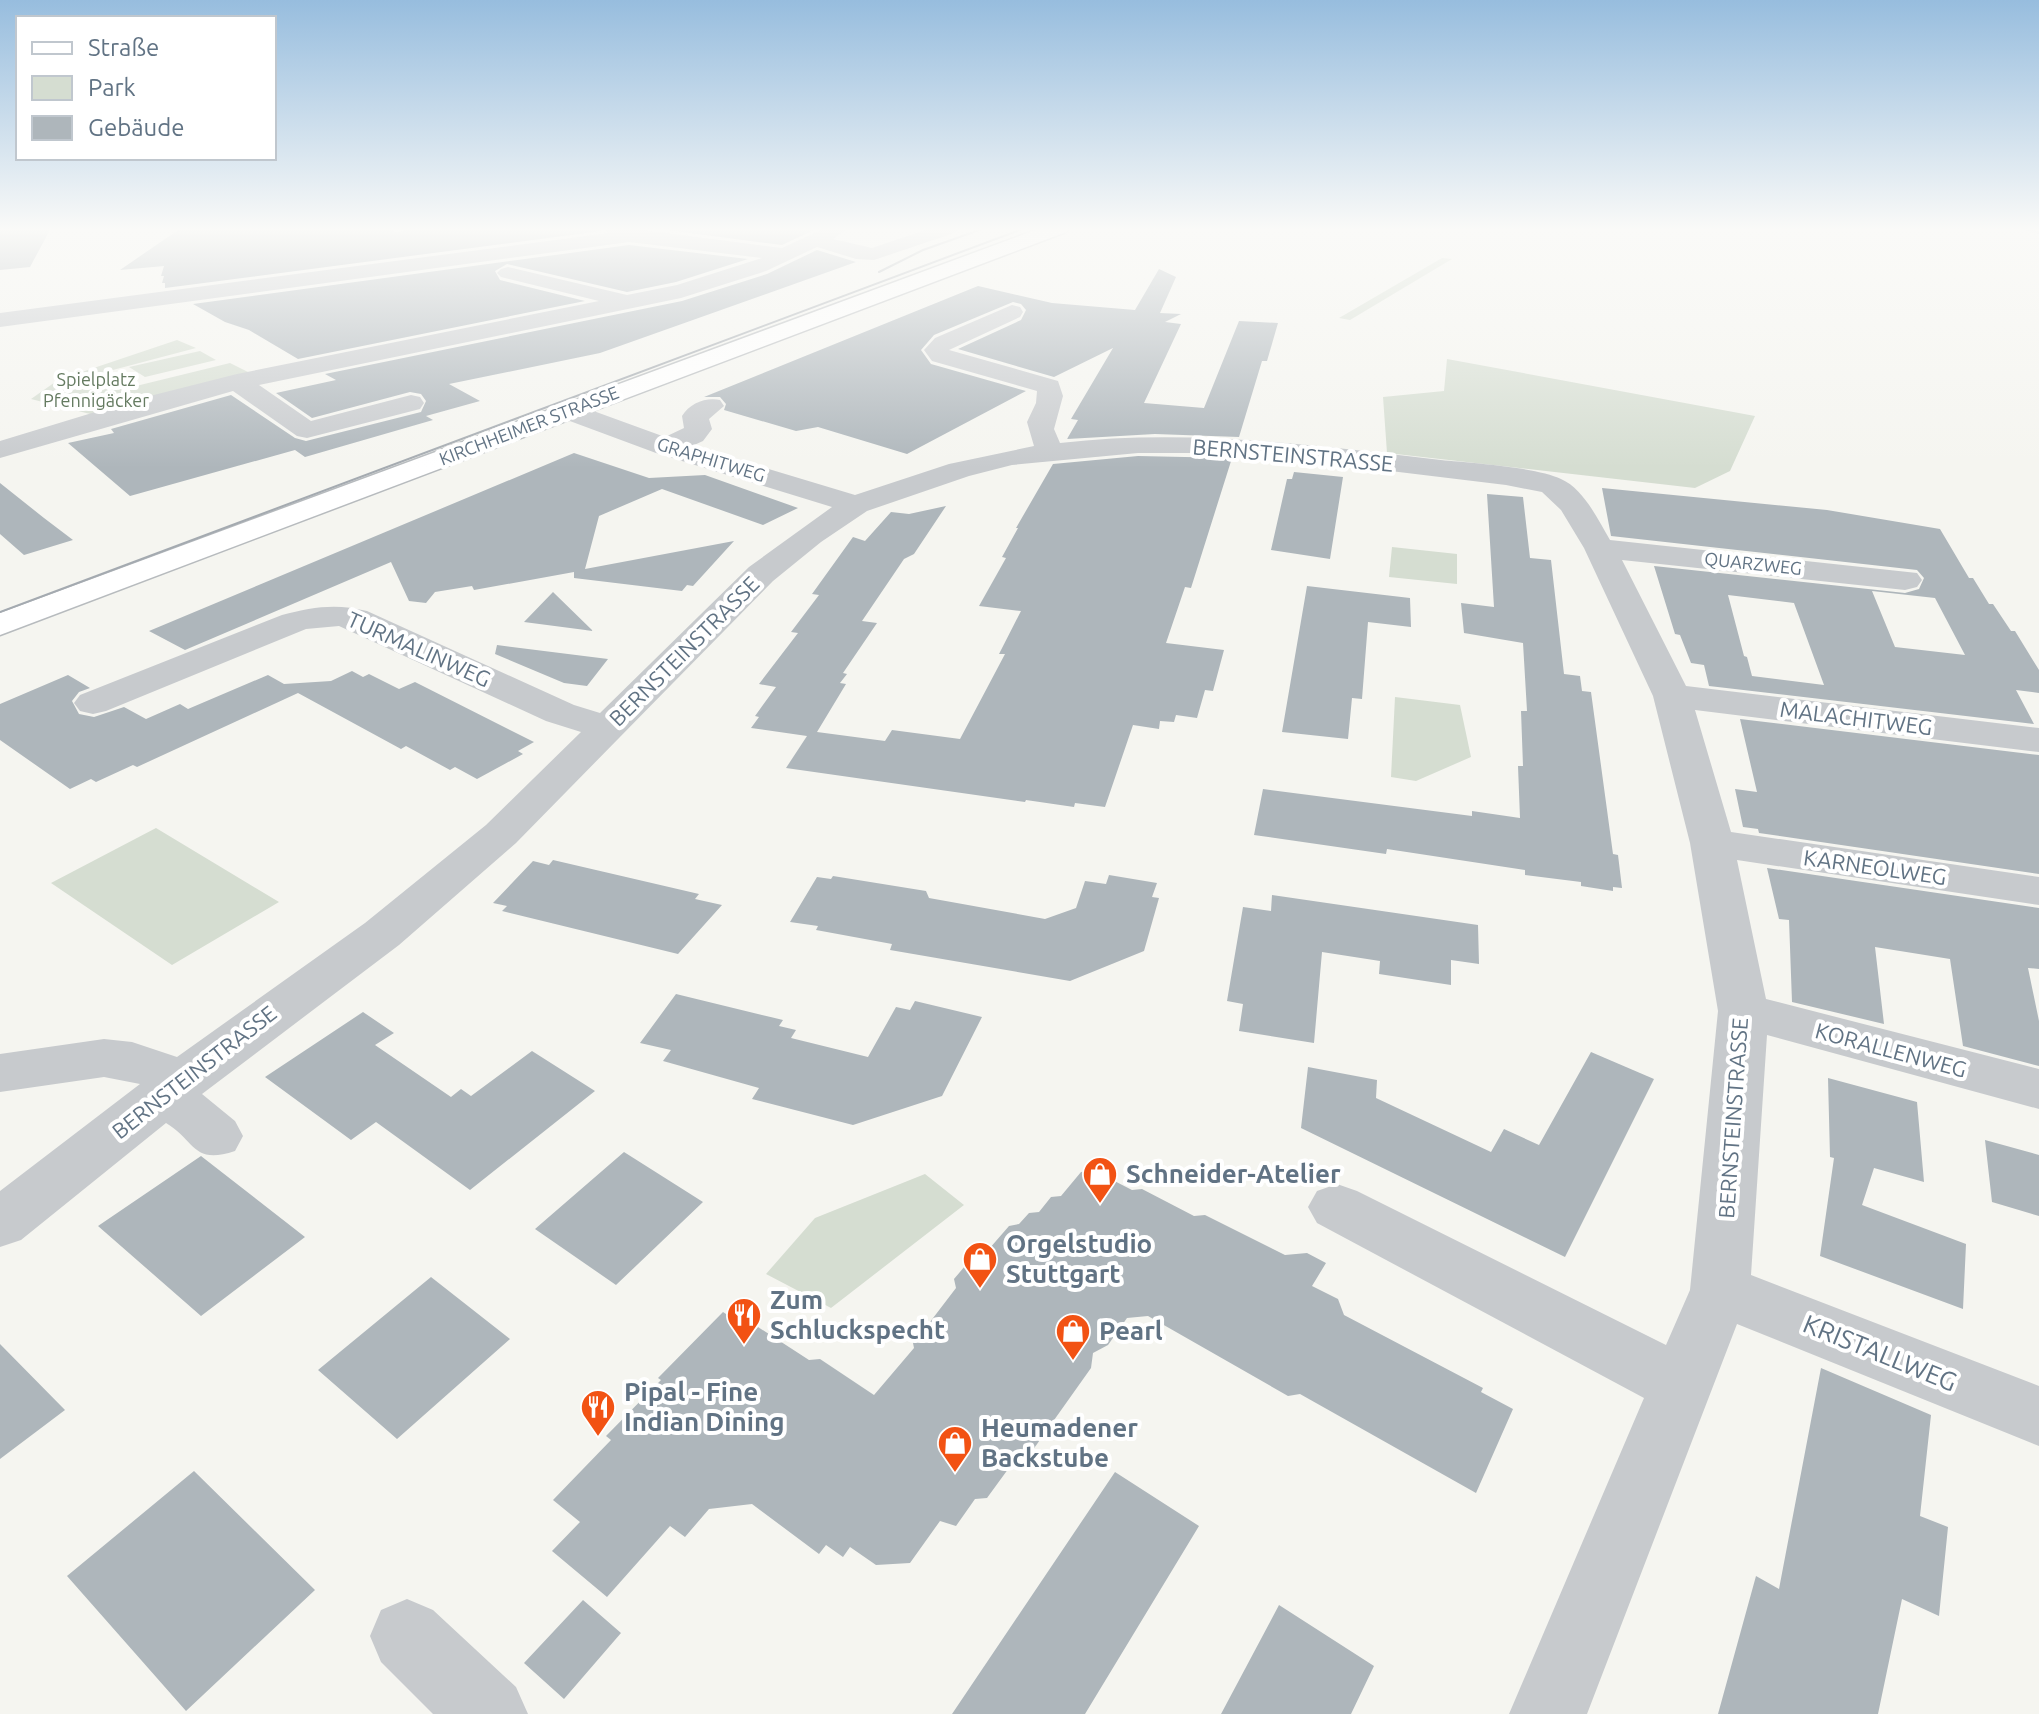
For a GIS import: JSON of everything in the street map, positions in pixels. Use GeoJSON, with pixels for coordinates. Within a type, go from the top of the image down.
{"type":"FeatureCollection","features":[{"type":"Feature","properties":{"kind":"main road","name":"KIRCHHEIMER STRASSE"},"geometry":{"type":"LineString","coordinates":[[0,625],[844,308]]}},
{"type":"Feature","properties":{"kind":"street"},"geometry":{"type":"LineString","coordinates":[[0,320],[91,308]]}},
{"type":"Feature","properties":{"kind":"street"},"geometry":{"type":"LineString","coordinates":[[0,450],[147,405],[237,382],[601,308]]}},
{"type":"Feature","properties":{"kind":"street"},"geometry":{"type":"LineString","coordinates":[[1012,312],[943,343],[936,350],[941,356],[1049,386],[1052,395],[1038,424],[1038,432],[1051,451]]}},
{"type":"Feature","properties":{"kind":"street"},"geometry":{"type":"LineString","coordinates":[[237,382],[307,430],[411,403]]}},
{"type":"Feature","properties":{"kind":"street"},"geometry":{"type":"LineString","coordinates":[[602,453],[693,435],[698,429],[695,416],[711,406]]}},
{"type":"Feature","properties":{"kind":"street","name":"GRAPHITWEG"},"geometry":{"type":"LineString","coordinates":[[568,411],[652,442],[856,505]]}},
{"type":"Feature","properties":{"kind":"street","name":"BERNSTEINSTRASSE"},"geometry":{"type":"LineString","coordinates":[[0,1223],[171,1089],[382,934],[501,834],[761,574],[810,535],[856,505],[959,470],[1051,451],[1124,445],[1204,445],[1308,453],[1506,476],[1552,485],[1573,505],[1600,548],[1672,696],[1712,843],[1743,1011],[1720,1290],[1548,1714]]}},
{"type":"Feature","properties":{"kind":"street","name":"QUARZWEG"},"geometry":{"type":"LineString","coordinates":[[1600,548],[1905,580]]}},
{"type":"Feature","properties":{"kind":"street","name":"TURMALINWEG"},"geometry":{"type":"LineString","coordinates":[[93,703],[294,622],[319,606],[355,618],[560,713],[609,728]]}},
{"type":"Feature","properties":{"kind":"street","name":"MALACHITWEG"},"geometry":{"type":"LineString","coordinates":[[1672,696],[2039,740]]}},
{"type":"Feature","properties":{"kind":"street","name":"KARNEOLWEG"},"geometry":{"type":"LineString","coordinates":[[1712,843],[2039,891]]}},
{"type":"Feature","properties":{"kind":"street","name":"KORALLENWEG"},"geometry":{"type":"LineString","coordinates":[[1743,1011],[2039,1089]]}},
{"type":"Feature","properties":{"kind":"street"},"geometry":{"type":"LineString","coordinates":[[0,1073],[104,1058],[132,1061],[171,1089],[216,1136]]}},
{"type":"Feature","properties":{"kind":"street"},"geometry":{"type":"LineString","coordinates":[[1337,1207],[1682,1385]]}},
{"type":"Feature","properties":{"kind":"street","name":"KRISTALLWEG"},"geometry":{"type":"LineString","coordinates":[[1720,1290],[2039,1416]]}},
{"type":"Feature","properties":{"kind":"street"},"geometry":{"type":"LineString","coordinates":[[407,1636],[489,1714]]}},
{"type":"Feature","properties":{"kind":"green space"},"geometry":{"type":"Polygon","coordinates":[[[1356,308],[1370,308],[1350,320],[1339,318],[1356,308]]]}},
{"type":"Feature","properties":{"kind":"green space","name":"Spielplatz Pfennigäcker"},"geometry":{"type":"Polygon","coordinates":[[[177,340],[196,348],[109,371],[132,387],[230,363],[254,375],[98,416],[31,399],[58,380],[177,340]]]}},
{"type":"Feature","properties":{"kind":"green space"},"geometry":{"type":"Polygon","coordinates":[[[200,351],[216,360],[145,377],[129,367],[200,351]]]}},
{"type":"Feature","properties":{"kind":"green space"},"geometry":{"type":"Polygon","coordinates":[[[1447,359],[1755,416],[1730,471],[1695,488],[1387,453],[1383,397],[1444,391],[1447,359]]]}},
{"type":"Feature","properties":{"kind":"green space"},"geometry":{"type":"Polygon","coordinates":[[[1392,547],[1457,554],[1457,584],[1389,577],[1392,547]]]}},
{"type":"Feature","properties":{"kind":"green space"},"geometry":{"type":"Polygon","coordinates":[[[1395,697],[1460,705],[1471,757],[1416,781],[1391,777],[1395,697]]]}},
{"type":"Feature","properties":{"kind":"green space"},"geometry":{"type":"Polygon","coordinates":[[[156,828],[279,902],[172,965],[51,883],[156,828]]]}},
{"type":"Feature","properties":{"kind":"green space"},"geometry":{"type":"Polygon","coordinates":[[[925,1174],[964,1205],[831,1308],[766,1274],[815,1218],[925,1174]]]}},
{"type":"Feature","properties":{"kind":"building"},"geometry":{"type":"Polygon","coordinates":[[[200,308],[550,308],[298,359],[249,330],[225,322],[200,308]]]}},
{"type":"Feature","properties":{"kind":"building"},"geometry":{"type":"Polygon","coordinates":[[[648,308],[727,308],[600,353],[449,384],[480,401],[426,416],[433,420],[305,457],[295,450],[130,496],[68,443],[114,433],[111,429],[231,395],[295,438],[306,441],[421,412],[426,401],[421,394],[410,392],[312,418],[276,393],[336,380],[325,374],[648,308]]]}},
{"type":"Feature","properties":{"kind":"building"},"geometry":{"type":"Polygon","coordinates":[[[924,308],[999,308],[934,335],[921,350],[931,364],[1026,391],[907,454],[818,427],[796,431],[724,410],[726,404],[720,397],[704,397],[924,308]]]}},
{"type":"Feature","properties":{"kind":"building"},"geometry":{"type":"Polygon","coordinates":[[[1024,308],[1162,308],[1160,313],[1181,314],[1165,322],[1181,324],[1144,403],[1204,408],[1239,321],[1278,323],[1267,361],[1262,361],[1239,437],[1155,434],[1067,439],[1078,420],[1071,419],[1113,348],[1054,377],[958,349],[1021,320],[1024,308]]]}},
{"type":"Feature","properties":{"kind":"building"},"geometry":{"type":"Polygon","coordinates":[[[574,453],[649,478],[705,475],[798,508],[763,525],[662,489],[599,516],[585,569],[734,541],[693,586],[687,585],[682,591],[574,578],[574,572],[474,590],[472,586],[435,592],[426,603],[409,601],[391,562],[185,650],[149,631],[574,453]]]}},
{"type":"Feature","properties":{"kind":"building"},"geometry":{"type":"Polygon","coordinates":[[[1138,456],[1232,458],[1191,588],[1185,587],[1166,643],[1224,650],[1213,691],[1205,690],[1197,718],[1176,715],[1174,722],[1160,721],[1159,729],[1133,725],[1105,807],[1025,802],[786,768],[807,736],[751,728],[759,717],[755,716],[776,687],[759,684],[798,633],[791,632],[819,595],[812,594],[853,537],[865,541],[891,512],[909,514],[946,506],[914,554],[904,559],[862,621],[877,623],[843,673],[847,674],[840,683],[846,684],[817,732],[885,741],[892,730],[960,739],[1005,654],[999,654],[1021,611],[979,606],[1006,558],[1002,557],[1016,528],[1053,464],[1138,456]]]}},
{"type":"Feature","properties":{"kind":"building"},"geometry":{"type":"Polygon","coordinates":[[[1294,472],[1343,477],[1330,559],[1271,550],[1287,479],[1292,479],[1294,472]]]}},
{"type":"Feature","properties":{"kind":"building"},"geometry":{"type":"Polygon","coordinates":[[[0,483],[73,540],[24,555],[0,534],[0,483]]]}},
{"type":"Feature","properties":{"kind":"building"},"geometry":{"type":"Polygon","coordinates":[[[1602,488],[1827,510],[1940,529],[1969,578],[1973,578],[2011,631],[2015,631],[2039,670],[2039,693],[2016,690],[2034,724],[1709,686],[1704,665],[1691,663],[1680,635],[1675,634],[1654,566],[1905,593],[1919,589],[1924,578],[1917,570],[1611,536],[1602,488]],[[1872,591],[1895,647],[1965,655],[1935,598],[1872,591]],[[1728,595],[1752,676],[1824,685],[1794,603],[1728,595]]]}},
{"type":"Feature","properties":{"kind":"building"},"geometry":{"type":"Polygon","coordinates":[[[1487,494],[1523,497],[1530,558],[1551,560],[1564,674],[1580,676],[1582,691],[1591,692],[1613,854],[1618,855],[1622,888],[1613,887],[1613,891],[1581,886],[1581,882],[1525,875],[1525,870],[1387,849],[1386,854],[1254,835],[1263,789],[1472,816],[1472,811],[1520,818],[1518,766],[1523,766],[1521,711],[1527,711],[1523,643],[1464,633],[1461,603],[1494,607],[1487,494]]]}},
{"type":"Feature","properties":{"kind":"building"},"geometry":{"type":"Polygon","coordinates":[[[1307,586],[1410,598],[1411,627],[1368,622],[1362,699],[1352,698],[1348,739],[1282,732],[1307,586]]]}},
{"type":"Feature","properties":{"kind":"building"},"geometry":{"type":"Polygon","coordinates":[[[553,592],[593,631],[524,622],[553,592]]]}},
{"type":"Feature","properties":{"kind":"building"},"geometry":{"type":"Polygon","coordinates":[[[497,645],[608,659],[587,686],[564,683],[495,654],[497,645]]]}},
{"type":"Feature","properties":{"kind":"building"},"geometry":{"type":"Polygon","coordinates":[[[352,671],[363,677],[369,674],[399,689],[415,682],[534,742],[518,751],[523,754],[477,779],[455,767],[450,770],[406,746],[401,749],[298,693],[137,767],[133,765],[96,782],[91,779],[70,789],[0,740],[0,704],[68,675],[90,688],[79,692],[72,701],[79,714],[94,717],[124,707],[146,719],[180,704],[188,709],[268,675],[284,684],[331,681],[352,671]]]}},
{"type":"Feature","properties":{"kind":"building"},"geometry":{"type":"Polygon","coordinates":[[[1740,719],[2039,755],[2039,874],[1759,833],[1758,829],[1743,827],[1735,789],[1757,792],[1740,719]]]}},
{"type":"Feature","properties":{"kind":"building"},"geometry":{"type":"Polygon","coordinates":[[[553,860],[699,894],[695,899],[722,905],[678,954],[502,911],[507,906],[493,903],[533,861],[549,865],[553,860]]]}},
{"type":"Feature","properties":{"kind":"building"},"geometry":{"type":"Polygon","coordinates":[[[1767,868],[2039,908],[2039,969],[2028,968],[2039,1021],[2039,1066],[1963,1046],[1950,959],[1875,947],[1884,1024],[1792,1002],[1789,920],[1779,919],[1767,868]]]}},
{"type":"Feature","properties":{"kind":"building"},"geometry":{"type":"Polygon","coordinates":[[[1109,875],[1157,883],[1152,897],[1159,898],[1144,951],[1070,981],[890,950],[892,944],[790,922],[817,877],[831,879],[833,876],[926,891],[929,898],[1045,919],[1076,908],[1085,881],[1106,884],[1109,875]]]}},
{"type":"Feature","properties":{"kind":"building"},"geometry":{"type":"Polygon","coordinates":[[[1272,895],[1478,925],[1479,964],[1451,960],[1451,985],[1379,974],[1380,961],[1322,952],[1314,1043],[1239,1031],[1243,1004],[1227,1001],[1243,907],[1271,911],[1272,895]]]}},
{"type":"Feature","properties":{"kind":"building"},"geometry":{"type":"Polygon","coordinates":[[[676,994],[783,1020],[779,1026],[796,1030],[791,1038],[868,1057],[896,1007],[910,1010],[915,1001],[982,1017],[942,1096],[853,1125],[752,1099],[759,1088],[663,1061],[671,1050],[640,1043],[676,994]]]}},
{"type":"Feature","properties":{"kind":"building"},"geometry":{"type":"Polygon","coordinates":[[[363,1012],[394,1033],[375,1045],[451,1097],[461,1089],[471,1096],[532,1051],[595,1091],[470,1190],[376,1122],[351,1140],[265,1077],[363,1012]]]}},
{"type":"Feature","properties":{"kind":"building"},"geometry":{"type":"Polygon","coordinates":[[[1591,1052],[1654,1079],[1565,1257],[1301,1128],[1308,1067],[1377,1080],[1376,1098],[1491,1152],[1504,1129],[1539,1145],[1591,1052]]]}},
{"type":"Feature","properties":{"kind":"building"},"geometry":{"type":"Polygon","coordinates":[[[1828,1078],[1917,1102],[1924,1182],[1874,1168],[1862,1205],[1966,1244],[1963,1309],[1820,1256],[1834,1158],[1830,1157],[1828,1078]]]}},
{"type":"Feature","properties":{"kind":"building"},"geometry":{"type":"Polygon","coordinates":[[[1985,1140],[2039,1155],[2039,1216],[1992,1202],[1985,1140]]]}},
{"type":"Feature","properties":{"kind":"building"},"geometry":{"type":"Polygon","coordinates":[[[624,1152],[703,1202],[616,1285],[535,1229],[624,1152]]]}},
{"type":"Feature","properties":{"kind":"building"},"geometry":{"type":"Polygon","coordinates":[[[201,1156],[305,1237],[201,1316],[98,1226],[201,1156]]]}},
{"type":"Feature","properties":{"kind":"building"},"geometry":{"type":"Polygon","coordinates":[[[1093,1170],[1132,1190],[1142,1189],[1194,1216],[1205,1215],[1285,1255],[1307,1253],[1326,1263],[1312,1286],[1338,1299],[1344,1315],[1483,1388],[1481,1392],[1513,1409],[1476,1493],[1300,1394],[1288,1396],[1148,1316],[1127,1318],[1108,1345],[1093,1353],[1091,1368],[1025,1461],[1014,1461],[987,1498],[975,1499],[956,1526],[940,1521],[910,1563],[876,1565],[850,1547],[843,1557],[826,1545],[819,1554],[752,1504],[709,1509],[685,1537],[670,1526],[607,1597],[552,1551],[580,1522],[553,1500],[611,1440],[606,1436],[661,1380],[658,1378],[723,1312],[753,1332],[758,1327],[809,1360],[820,1359],[874,1395],[914,1348],[912,1338],[925,1323],[930,1322],[956,1288],[954,1279],[965,1266],[976,1264],[1009,1226],[1019,1224],[1029,1213],[1039,1212],[1051,1197],[1061,1196],[1081,1172],[1093,1170]]]}},
{"type":"Feature","properties":{"kind":"building"},"geometry":{"type":"Polygon","coordinates":[[[431,1277],[510,1339],[397,1439],[318,1370],[431,1277]]]}},
{"type":"Feature","properties":{"kind":"building"},"geometry":{"type":"Polygon","coordinates":[[[0,1344],[65,1410],[0,1459],[0,1344]]]}},
{"type":"Feature","properties":{"kind":"building"},"geometry":{"type":"Polygon","coordinates":[[[1821,1368],[1931,1415],[1920,1516],[1948,1527],[1939,1616],[1902,1599],[1878,1714],[1718,1714],[1756,1576],[1779,1589],[1821,1368]]]}},
{"type":"Feature","properties":{"kind":"building"},"geometry":{"type":"Polygon","coordinates":[[[194,1471],[315,1590],[186,1711],[67,1576],[194,1471]]]}},
{"type":"Feature","properties":{"kind":"building"},"geometry":{"type":"Polygon","coordinates":[[[1115,1472],[1199,1526],[1085,1714],[952,1714],[1115,1472]]]}},
{"type":"Feature","properties":{"kind":"building"},"geometry":{"type":"Polygon","coordinates":[[[583,1600],[621,1633],[564,1699],[524,1663],[583,1600]]]}},
{"type":"Feature","properties":{"kind":"building"},"geometry":{"type":"Polygon","coordinates":[[[1279,1605],[1374,1666],[1351,1714],[1221,1714],[1279,1605]]]}},
{"type":"Feature","properties":{"kind":"tram line"},"geometry":{"type":"LineString","coordinates":[[0,612],[811,308]]}},
{"type":"Feature","properties":{"kind":"place","name":"Schneider-Atelier"},"geometry":{"type":"Point","coordinates":[1100,1205]}},
{"type":"Feature","properties":{"kind":"place","name":"Orgelstudio Stuttgart"},"geometry":{"type":"Point","coordinates":[980,1290]}},
{"type":"Feature","properties":{"kind":"place","name":"Zum Schluckspecht"},"geometry":{"type":"Point","coordinates":[744,1346]}},
{"type":"Feature","properties":{"kind":"place","name":"Pearl"},"geometry":{"type":"Point","coordinates":[1073,1362]}},
{"type":"Feature","properties":{"kind":"place","name":"Pipal - Fine Indian Dining"},"geometry":{"type":"Point","coordinates":[598,1438]}},
{"type":"Feature","properties":{"kind":"place","name":"Heumadener Backstube"},"geometry":{"type":"Point","coordinates":[955,1474]}}]}
